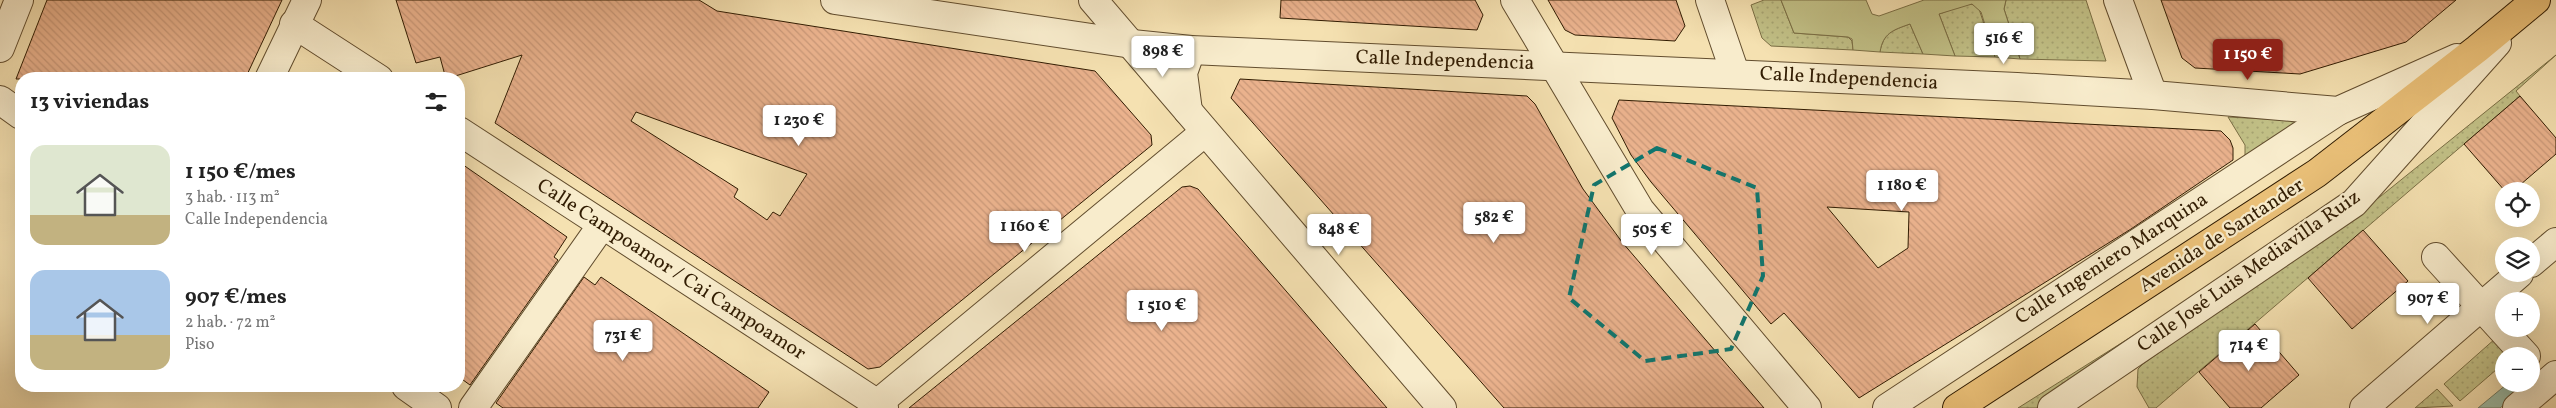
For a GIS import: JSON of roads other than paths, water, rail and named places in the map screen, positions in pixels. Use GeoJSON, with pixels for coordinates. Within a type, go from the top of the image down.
{"type":"FeatureCollection","features":[{"type":"Feature","properties":{"kind":"highway","name":"Calle Independencia"},"geometry":{"type":"LineString","coordinates":[[2477,49],[2530,2]]}},
{"type":"Feature","properties":{"kind":"highway","name":"Avenida de Santander"},"geometry":{"type":"LineString","coordinates":[[1957,408],[2318,173],[2477,49]]}},
{"type":"Feature","properties":{"kind":"street"},"geometry":{"type":"LineString","coordinates":[[0,48],[19,0]]}},
{"type":"Feature","properties":{"kind":"street"},"geometry":{"type":"LineString","coordinates":[[272,72],[307,0]]}},
{"type":"Feature","properties":{"kind":"street","name":"Calle Independencia"},"geometry":{"type":"LineString","coordinates":[[835,0],[1132,44],[1191,50],[2153,94],[2338,111],[2477,49]]}},
{"type":"Feature","properties":{"kind":"street"},"geometry":{"type":"LineString","coordinates":[[1093,0],[1442,408]]}},
{"type":"Feature","properties":{"kind":"street"},"geometry":{"type":"LineString","coordinates":[[1515,0],[1551,65],[1640,210],[1807,408]]}},
{"type":"Feature","properties":{"kind":"street"},"geometry":{"type":"LineString","coordinates":[[1710,0],[1735,74]]}},
{"type":"Feature","properties":{"kind":"street"},"geometry":{"type":"LineString","coordinates":[[2118,0],[2153,94]]}},
{"type":"Feature","properties":{"kind":"street","name":"Calle José Luis Mediavilla Ruiz"},"geometry":{"type":"LineString","coordinates":[[2052,408],[2354,203],[2530,2]]}},
{"type":"Feature","properties":{"kind":"street"},"geometry":{"type":"LineString","coordinates":[[294,24],[368,72]]}},
{"type":"Feature","properties":{"kind":"street"},"geometry":{"type":"LineString","coordinates":[[1191,50],[1183,73],[1196,122]]}},
{"type":"Feature","properties":{"kind":"street"},"geometry":{"type":"LineString","coordinates":[[0,100],[15,111]]}},
{"type":"Feature","properties":{"kind":"street","name":"Calle Ingeniero Marquina"},"geometry":{"type":"LineString","coordinates":[[1887,408],[2338,111]]}},
{"type":"Feature","properties":{"kind":"street"},"geometry":{"type":"LineString","coordinates":[[878,407],[1196,122]]}},
{"type":"Feature","properties":{"kind":"street","name":"Calle Campoamor / Cai Campoamor"},"geometry":{"type":"LineString","coordinates":[[465,135],[878,407]]}},
{"type":"Feature","properties":{"kind":"street"},"geometry":{"type":"LineString","coordinates":[[473,408],[602,225]]}},
{"type":"Feature","properties":{"kind":"street"},"geometry":{"type":"LineString","coordinates":[[2540,255],[2556,242]]}},
{"type":"Feature","properties":{"kind":"street"},"geometry":{"type":"LineString","coordinates":[[2436,257],[2518,347]]}},
{"type":"Feature","properties":{"kind":"street"},"geometry":{"type":"LineString","coordinates":[[2364,408],[2510,282]]}},
{"type":"Feature","properties":{"kind":"street"},"geometry":{"type":"LineString","coordinates":[[2517,408],[2545,373]]}},
{"type":"Feature","properties":{"kind":"street"},"geometry":{"type":"LineString","coordinates":[[414,392],[437,408]]}}]}
